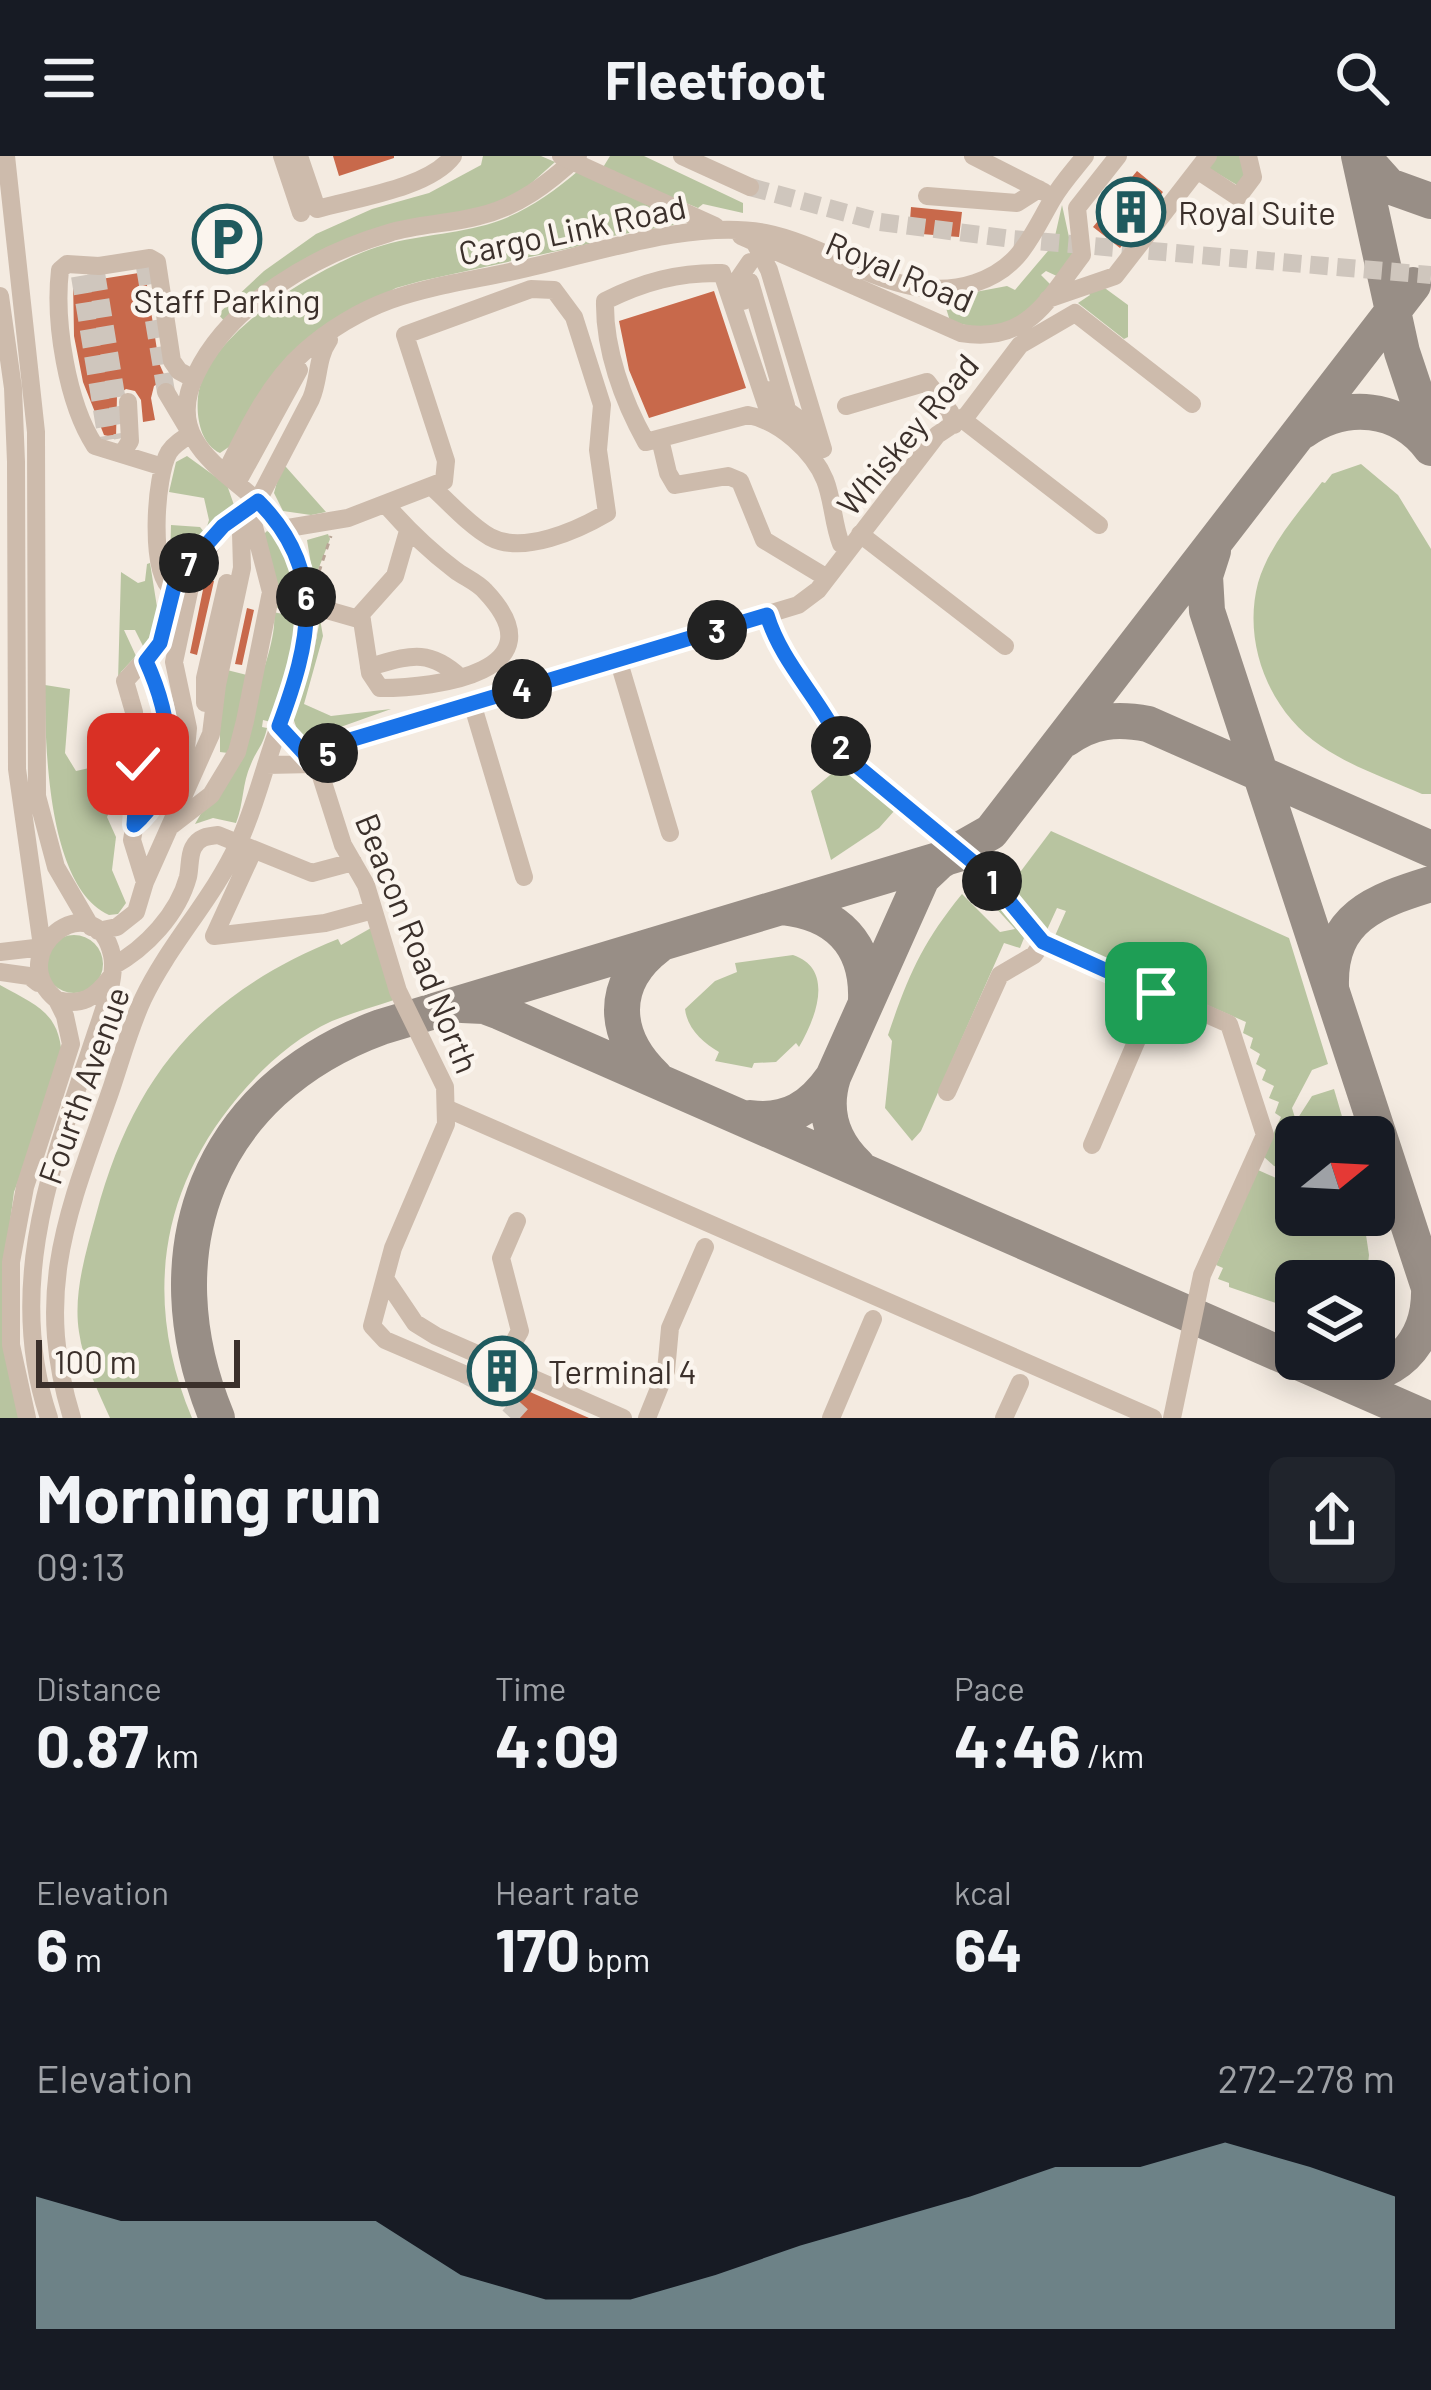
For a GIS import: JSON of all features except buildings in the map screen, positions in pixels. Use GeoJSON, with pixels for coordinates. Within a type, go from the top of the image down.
{"type":"FeatureCollection","features":[{"type":"Feature","properties":{"kind":"street"},"geometry":{"type":"LineString","coordinates":[[6,156],[46,537],[35,755],[40,816],[56,867],[112,953],[111,972],[43,1194],[35,1239],[31,1338],[49,1418]]}},
{"type":"Feature","properties":{"kind":"street"},"geometry":{"type":"LineString","coordinates":[[282,156],[301,213]]}},
{"type":"Feature","properties":{"kind":"street"},"geometry":{"type":"LineString","coordinates":[[299,156],[317,209],[422,180],[446,166],[453,156]]}},
{"type":"Feature","properties":{"kind":"street","name":"Royal Road"},"geometry":{"type":"LineString","coordinates":[[561,156],[756,246],[961,333],[982,336],[1012,331],[1026,323],[1082,255],[1077,208],[1118,156]]}},
{"type":"Feature","properties":{"kind":"street"},"geometry":{"type":"LineString","coordinates":[[172,589],[164,583],[158,557],[163,467],[171,448],[191,434],[188,399],[194,379],[232,326],[316,262],[394,231],[480,216],[508,206],[536,192],[578,156]]}},
{"type":"Feature","properties":{"kind":"street"},"geometry":{"type":"LineString","coordinates":[[682,156],[750,188]]}},
{"type":"Feature","properties":{"kind":"street"},"geometry":{"type":"LineString","coordinates":[[973,156],[1046,194]]}},
{"type":"Feature","properties":{"kind":"street"},"geometry":{"type":"LineString","coordinates":[[927,196],[1017,203],[1046,194],[1085,156]]}},
{"type":"Feature","properties":{"kind":"street"},"geometry":{"type":"LineString","coordinates":[[1048,298],[1112,285],[1203,163],[1238,197],[1253,177],[1248,156]]}},
{"type":"Feature","properties":{"kind":"street"},"geometry":{"type":"LineString","coordinates":[[756,246],[819,250],[898,284],[947,289],[973,284],[1013,264],[1036,233],[1046,194]]}},
{"type":"Feature","properties":{"kind":"street","name":"Cargo Link Road"},"geometry":{"type":"LineString","coordinates":[[231,479],[313,345],[391,300],[679,235],[732,232]]}},
{"type":"Feature","properties":{"kind":"street"},"geometry":{"type":"LineString","coordinates":[[756,246],[749,284],[788,411],[821,441]]}},
{"type":"Feature","properties":{"kind":"street"},"geometry":{"type":"LineString","coordinates":[[756,246],[769,270],[836,490],[830,511]]}},
{"type":"Feature","properties":{"kind":"street"},"geometry":{"type":"LineString","coordinates":[[163,467],[118,447],[95,446],[73,401],[58,302],[60,270],[67,265],[97,269],[157,262],[172,361],[194,379]]}},
{"type":"Feature","properties":{"kind":"street"},"geometry":{"type":"LineString","coordinates":[[821,441],[782,425],[767,407],[722,273],[686,272],[605,301],[604,331],[633,418],[646,442],[758,417],[812,457],[827,484],[841,544],[854,542],[1005,646]]}},
{"type":"Feature","properties":{"kind":"street"},"geometry":{"type":"LineString","coordinates":[[282,529],[329,523],[388,506],[445,481],[446,461],[405,335],[531,289],[554,290],[574,316],[602,405],[598,450],[607,513],[586,525],[518,543],[494,539],[432,488]]}},
{"type":"Feature","properties":{"kind":"street"},"geometry":{"type":"LineString","coordinates":[[0,296],[13,388],[16,462],[17,769],[38,944],[32,965],[38,983]]}},
{"type":"Feature","properties":{"kind":"street","name":"Whiskey Road"},"geometry":{"type":"LineString","coordinates":[[314,764],[343,743],[808,599],[937,435],[958,422],[1020,345],[1075,313],[1192,404]]}},
{"type":"Feature","properties":{"kind":"street"},"geometry":{"type":"LineString","coordinates":[[0,952],[38,944],[67,923],[94,929],[128,921],[136,912],[201,755],[241,533],[311,399],[319,356],[339,326]]}},
{"type":"Feature","properties":{"kind":"street"},"geometry":{"type":"LineString","coordinates":[[846,406],[927,382],[958,422],[1100,525]]}},
{"type":"Feature","properties":{"kind":"street","name":"Fourth Avenue"},"geometry":{"type":"LineString","coordinates":[[72,1418],[55,1340],[54,1292],[63,1232],[142,1000],[246,848],[266,766],[306,646],[304,577],[282,529],[206,459],[166,392]]}},
{"type":"Feature","properties":{"kind":"street"},"geometry":{"type":"LineString","coordinates":[[118,447],[130,441],[128,402]]}},
{"type":"Feature","properties":{"kind":"street"},"geometry":{"type":"LineString","coordinates":[[660,440],[676,485],[728,476],[740,481],[764,540],[826,578]]}},
{"type":"Feature","properties":{"kind":"street"},"geometry":{"type":"LineString","coordinates":[[136,815],[148,813],[164,784],[151,763],[125,681],[160,643],[172,589],[190,562],[234,516],[254,506]]}},
{"type":"Feature","properties":{"kind":"street"},"geometry":{"type":"LineString","coordinates":[[172,825],[212,794],[237,752],[271,592],[253,532],[254,506]]}},
{"type":"Feature","properties":{"kind":"street"},"geometry":{"type":"LineString","coordinates":[[388,506],[408,531],[482,587],[502,613],[509,638],[507,651],[495,666],[436,686],[380,688],[369,667],[361,614],[395,576],[408,531]]}},
{"type":"Feature","properties":{"kind":"street"},"geometry":{"type":"LineString","coordinates":[[183,800],[181,776],[188,740],[175,676],[176,650],[193,573],[205,549]]}},
{"type":"Feature","properties":{"kind":"street"},"geometry":{"type":"LineString","coordinates":[[306,604],[362,620]]}},
{"type":"Feature","properties":{"kind":"street"},"geometry":{"type":"LineString","coordinates":[[767,615],[776,645],[836,730],[845,756],[985,872],[1043,942],[1228,1024],[1265,1135],[1202,1274],[1172,1418]]}},
{"type":"Feature","properties":{"kind":"street"},"geometry":{"type":"LineString","coordinates":[[369,667],[422,655],[445,663],[460,678]]}},
{"type":"Feature","properties":{"kind":"street"},"geometry":{"type":"LineString","coordinates":[[618,659],[670,833]]}},
{"type":"Feature","properties":{"kind":"street"},"geometry":{"type":"LineString","coordinates":[[139,667],[163,700],[136,815],[134,854],[145,882]]}},
{"type":"Feature","properties":{"kind":"street"},"geometry":{"type":"LineString","coordinates":[[472,704],[524,878]]}},
{"type":"Feature","properties":{"kind":"street"},"geometry":{"type":"LineString","coordinates":[[279,726],[314,764]]}},
{"type":"Feature","properties":{"kind":"street"},"geometry":{"type":"LineString","coordinates":[[266,766],[314,764]]}},
{"type":"Feature","properties":{"kind":"street","name":"Beacon Road North"},"geometry":{"type":"LineString","coordinates":[[314,764],[374,910],[398,991],[437,1065],[448,1109],[446,1124],[393,1248],[371,1319],[376,1334],[464,1374]]}},
{"type":"Feature","properties":{"kind":"street"},"geometry":{"type":"LineString","coordinates":[[57,1000],[86,1001],[98,994],[111,972],[140,948],[172,910],[188,878],[196,842],[218,835],[312,873],[353,862]]}},
{"type":"Feature","properties":{"kind":"street"},"geometry":{"type":"LineString","coordinates":[[246,848],[214,936],[325,923],[374,910]]}},
{"type":"Feature","properties":{"kind":"street"},"geometry":{"type":"LineString","coordinates":[[145,882],[162,886],[172,910]]}},
{"type":"Feature","properties":{"kind":"street"},"geometry":{"type":"LineString","coordinates":[[947,1092],[1000,975],[1034,955],[1043,942]]}},
{"type":"Feature","properties":{"kind":"street"},"geometry":{"type":"LineString","coordinates":[[0,972],[29,976],[57,1000],[70,1044],[25,1187],[10,1262],[11,1345],[27,1418]]}},
{"type":"Feature","properties":{"kind":"street"},"geometry":{"type":"LineString","coordinates":[[1092,1145],[1156,993]]}},
{"type":"Feature","properties":{"kind":"street"},"geometry":{"type":"LineString","coordinates":[[448,1109],[1153,1418]]}},
{"type":"Feature","properties":{"kind":"street"},"geometry":{"type":"LineString","coordinates":[[501,1364],[520,1331],[501,1258],[518,1221]]}},
{"type":"Feature","properties":{"kind":"street"},"geometry":{"type":"LineString","coordinates":[[647,1418],[666,1371],[670,1328],[704,1247]]}},
{"type":"Feature","properties":{"kind":"street"},"geometry":{"type":"LineString","coordinates":[[386,1280],[415,1323],[623,1418]]}},
{"type":"Feature","properties":{"kind":"street"},"geometry":{"type":"LineString","coordinates":[[831,1418],[873,1319]]}},
{"type":"Feature","properties":{"kind":"street"},"geometry":{"type":"LineString","coordinates":[[1004,1418],[1019,1382]]}},
{"type":"Feature","properties":{"kind":"path"},"geometry":{"type":"LineString","coordinates":[[313,574],[319,572],[331,534]]}},
{"type":"Feature","properties":{"kind":"green space"},"geometry":{"type":"Polygon","coordinates":[[[483,156],[541,156],[555,162],[500,203],[378,230],[226,323],[218,314],[264,271],[316,234],[372,209],[429,193],[481,165],[483,156]]]}},
{"type":"Feature","properties":{"kind":"green space"},"geometry":{"type":"Polygon","coordinates":[[[610,156],[644,156],[743,203],[743,213],[703,204],[698,208],[602,169],[610,156]]]}},
{"type":"Feature","properties":{"kind":"green space"},"geometry":{"type":"Polygon","coordinates":[[[1213,156],[1241,156],[1247,171],[1237,185],[1205,166],[1213,156]]]}},
{"type":"Feature","properties":{"kind":"green space"},"geometry":{"type":"Polygon","coordinates":[[[578,171],[652,204],[674,225],[396,288],[339,319],[236,442],[220,453],[208,443],[198,413],[205,373],[244,325],[272,303],[360,254],[511,216],[578,171]]]}},
{"type":"Feature","properties":{"kind":"green space"},"geometry":{"type":"Polygon","coordinates":[[[1062,205],[1074,260],[1061,278],[1046,271],[1041,275],[1053,287],[1041,300],[1019,318],[996,327],[950,321],[938,299],[1007,286],[1015,290],[1053,245],[1062,205]]]}},
{"type":"Feature","properties":{"kind":"green space"},"geometry":{"type":"Polygon","coordinates":[[[1102,286],[1128,305],[1128,337],[1124,339],[1078,303],[1090,295],[1086,290],[1102,286]]]}},
{"type":"Feature","properties":{"kind":"green space"},"geometry":{"type":"Polygon","coordinates":[[[187,456],[227,485],[234,505],[230,517],[180,571],[170,563],[171,525],[200,527],[205,533],[209,520],[204,498],[169,492],[176,462],[187,456]]]}},
{"type":"Feature","properties":{"kind":"green space"},"geometry":{"type":"Polygon","coordinates":[[[1361,464],[1398,495],[1431,549],[1431,794],[1358,766],[1303,732],[1274,696],[1257,652],[1254,606],[1269,556],[1322,482],[1361,464]]]}},
{"type":"Feature","properties":{"kind":"green space"},"geometry":{"type":"Polygon","coordinates":[[[281,467],[326,512],[283,511],[274,493],[281,467]]]}},
{"type":"Feature","properties":{"kind":"green space"},"geometry":{"type":"Polygon","coordinates":[[[267,531],[288,555],[298,613],[274,607],[263,535],[267,531]]]}},
{"type":"Feature","properties":{"kind":"green space"},"geometry":{"type":"Polygon","coordinates":[[[328,534],[318,570],[312,570],[307,540],[328,534]]]}},
{"type":"Feature","properties":{"kind":"green space"},"geometry":{"type":"Polygon","coordinates":[[[150,563],[157,607],[162,610],[156,637],[146,652],[135,630],[124,630],[136,656],[118,681],[121,572],[138,583],[145,581],[150,563]]]}},
{"type":"Feature","properties":{"kind":"green space"},"geometry":{"type":"Polygon","coordinates":[[[273,612],[298,617],[295,644],[271,722],[263,720],[262,727],[267,728],[248,771],[236,823],[213,818],[195,824],[259,684],[274,629],[273,612]]]}},
{"type":"Feature","properties":{"kind":"green space"},"geometry":{"type":"Polygon","coordinates":[[[320,619],[323,636],[304,704],[331,716],[391,709],[307,739],[299,735],[292,715],[320,619]]]}},
{"type":"Feature","properties":{"kind":"green space"},"geometry":{"type":"Polygon","coordinates":[[[227,670],[251,676],[228,753],[220,752],[220,702],[227,670]]]}},
{"type":"Feature","properties":{"kind":"green space"},"geometry":{"type":"Polygon","coordinates":[[[45,685],[70,689],[65,753],[76,771],[116,762],[119,790],[107,817],[116,837],[112,870],[126,903],[118,914],[109,915],[88,899],[62,845],[49,776],[45,685]]]}},
{"type":"Feature","properties":{"kind":"green space"},"geometry":{"type":"Polygon","coordinates":[[[842,765],[895,810],[879,828],[831,860],[811,791],[842,765]]]}},
{"type":"Feature","properties":{"kind":"green space"},"geometry":{"type":"Polygon","coordinates":[[[1051,831],[1289,938],[1328,1064],[1312,1070],[1292,1108],[1294,1116],[1275,1113],[1279,1102],[1269,1098],[1274,1086],[1262,1080],[1266,1070],[1256,1064],[1260,1054],[1250,1048],[1253,1038],[1243,1033],[1246,1022],[1054,938],[1066,911],[1057,908],[1046,932],[993,868],[1003,860],[1021,871],[1051,831]]]}},
{"type":"Feature","properties":{"kind":"green space"},"geometry":{"type":"Polygon","coordinates":[[[977,876],[1024,938],[1020,948],[1004,943],[921,1131],[912,1141],[885,1108],[892,1041],[888,1035],[918,961],[962,894],[1000,932],[1015,929],[973,883],[977,876]]]}},
{"type":"Feature","properties":{"kind":"green space"},"geometry":{"type":"Polygon","coordinates":[[[371,928],[394,1000],[319,1028],[269,1064],[211,1133],[190,1171],[167,1250],[164,1291],[177,1375],[192,1418],[110,1418],[84,1354],[78,1302],[96,1215],[130,1121],[180,1045],[212,1013],[290,961],[338,939],[341,945],[371,928]]]}},
{"type":"Feature","properties":{"kind":"green space"},"geometry":{"type":"Polygon","coordinates":[[[74,935],[94,944],[103,964],[94,984],[74,993],[54,984],[45,964],[54,944],[74,935]]]}},
{"type":"Feature","properties":{"kind":"green space"},"geometry":{"type":"Polygon","coordinates":[[[793,955],[806,962],[818,983],[816,1009],[799,1047],[796,1043],[776,1062],[754,1063],[752,1068],[715,1061],[719,1052],[697,1034],[685,1009],[715,981],[737,972],[735,963],[793,955]]]}},
{"type":"Feature","properties":{"kind":"green space"},"geometry":{"type":"Polygon","coordinates":[[[0,985],[46,1014],[58,1034],[62,1064],[14,1192],[2,1284],[21,1418],[0,1418],[0,985]]]}},
{"type":"Feature","properties":{"kind":"green space"},"geometry":{"type":"Polygon","coordinates":[[[1334,1089],[1342,1116],[1299,1116],[1312,1096],[1334,1089]]]}},
{"type":"Feature","properties":{"kind":"green space"},"geometry":{"type":"Polygon","coordinates":[[[1275,1130],[1275,1166],[1263,1156],[1275,1130]]]}},
{"type":"Feature","properties":{"kind":"green space"},"geometry":{"type":"Polygon","coordinates":[[[1258,1170],[1275,1178],[1275,1236],[1366,1236],[1369,1255],[1368,1260],[1275,1260],[1275,1303],[1229,1287],[1218,1279],[1223,1268],[1216,1265],[1258,1170]]]}},
{"type":"Feature","properties":{"kind":"taxiway"},"geometry":{"type":"LineString","coordinates":[[1359,156],[1402,352],[1431,439]]}},
{"type":"Feature","properties":{"kind":"taxiway"},"geometry":{"type":"LineString","coordinates":[[1362,156],[1389,186],[1431,201]]}},
{"type":"Feature","properties":{"kind":"taxiway"},"geometry":{"type":"LineString","coordinates":[[833,1077],[922,878],[940,861],[991,832],[1413,285]]}},
{"type":"Feature","properties":{"kind":"taxiway"},"geometry":{"type":"LineString","coordinates":[[1303,431],[1337,415],[1371,413],[1404,423],[1431,448]]}},
{"type":"Feature","properties":{"kind":"taxiway"},"geometry":{"type":"LineString","coordinates":[[1213,551],[1205,576],[1207,611],[1431,1294]]}},
{"type":"Feature","properties":{"kind":"taxiway"},"geometry":{"type":"LineString","coordinates":[[1066,739],[1105,722],[1148,724],[1431,849]]}},
{"type":"Feature","properties":{"kind":"taxiway"},"geometry":{"type":"LineString","coordinates":[[217,1418],[197,1356],[189,1296],[193,1238],[208,1184],[235,1135],[273,1091],[321,1055],[381,1027],[958,854]]}},
{"type":"Feature","properties":{"kind":"taxiway"},"geometry":{"type":"LineString","coordinates":[[1331,986],[1332,963],[1347,928],[1392,897],[1431,884]]}},
{"type":"Feature","properties":{"kind":"taxiway"},"geometry":{"type":"LineString","coordinates":[[783,907],[819,916],[846,935],[862,963],[866,1000]]}},
{"type":"Feature","properties":{"kind":"taxiway"},"geometry":{"type":"LineString","coordinates":[[655,1077],[630,1044],[622,1010],[631,976],[658,946]]}},
{"type":"Feature","properties":{"kind":"taxiway"},"geometry":{"type":"LineString","coordinates":[[462,1005],[500,1012],[1426,1418]]}},
{"type":"Feature","properties":{"kind":"taxiway"},"geometry":{"type":"LineString","coordinates":[[750,1118],[776,1118],[798,1111],[833,1077],[829,1114],[841,1146],[857,1165]]}},
{"type":"Feature","properties":{"kind":"taxiway"},"geometry":{"type":"LineString","coordinates":[[1395,1363],[1423,1326],[1429,1287]]}},
{"type":"Feature","properties":{"kind":"tunnel"},"geometry":{"type":"LineString","coordinates":[[750,187],[880,222],[1012,239],[1431,275]]}},
{"type":"Feature","properties":{"kind":"tunnel"},"geometry":{"type":"LineString","coordinates":[[145,267],[166,392]]}},
{"type":"Feature","properties":{"kind":"tunnel"},"geometry":{"type":"LineString","coordinates":[[96,273],[123,438]]}},
{"type":"Feature","properties":{"kind":"tunnel"},"geometry":{"type":"LineString","coordinates":[[80,276],[107,440]]}},
{"type":"Feature","properties":{"kind":"tunnel"},"geometry":{"type":"LineString","coordinates":[[464,1374],[492,1389],[524,1418]]}},
{"type":"Feature","properties":{"kind":"place","name":"Royal Suite"},"geometry":{"type":"Point","coordinates":[1131,212]}},
{"type":"Feature","properties":{"kind":"place","name":"Staff Parking"},"geometry":{"type":"Point","coordinates":[227,239]}},
{"type":"Feature","properties":{"kind":"place","name":"Terminal 4"},"geometry":{"type":"Point","coordinates":[502,1371]}},
{"type":"Feature","properties":{"kind":"route"},"geometry":{"type":"LineString","coordinates":[[138,764],[134,825],[148,813],[167,776],[163,700],[146,661],[160,643],[172,589],[223,526],[258,501],[293,547],[304,577],[306,646],[279,726],[314,764],[350,740],[767,615],[776,645],[836,730],[845,756],[985,872],[1043,942],[1156,993]]}}]}
